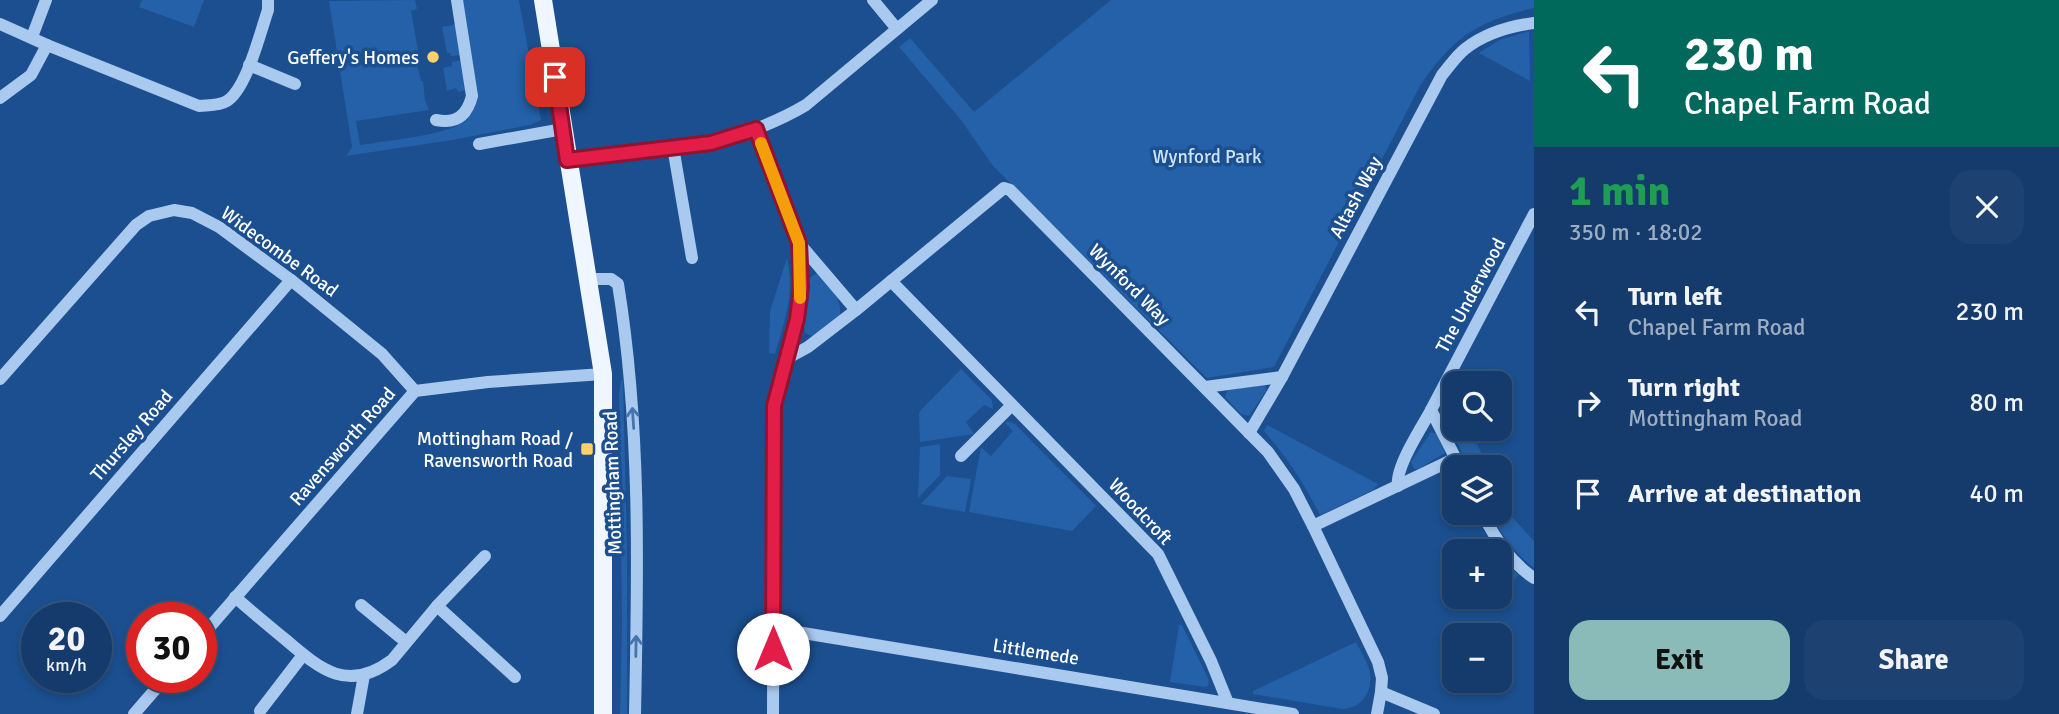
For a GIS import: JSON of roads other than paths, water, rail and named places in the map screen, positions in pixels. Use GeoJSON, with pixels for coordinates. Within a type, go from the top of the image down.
{"type":"FeatureCollection","features":[{"type":"Feature","properties":{"kind":"main road","name":"Mottingham Road"},"geometry":{"type":"LineString","coordinates":[[543,0],[603,374],[603,714]]}},
{"type":"Feature","properties":{"kind":"street"},"geometry":{"type":"LineString","coordinates":[[32,37],[46,0]]}},
{"type":"Feature","properties":{"kind":"street"},"geometry":{"type":"LineString","coordinates":[[0,24],[199,106],[228,101],[241,84],[268,10],[268,0]]}},
{"type":"Feature","properties":{"kind":"street"},"geometry":{"type":"LineString","coordinates":[[436,120],[452,121],[460,118],[468,109],[472,96],[457,0]]}},
{"type":"Feature","properties":{"kind":"street"},"geometry":{"type":"LineString","coordinates":[[873,0],[897,29]]}},
{"type":"Feature","properties":{"kind":"street"},"geometry":{"type":"LineString","coordinates":[[567,160],[711,143],[784,118],[806,105],[932,0]]}},
{"type":"Feature","properties":{"kind":"street","name":"Altash Way"},"geometry":{"type":"LineString","coordinates":[[1249,433],[1282,377],[1442,75],[1465,50],[1501,31],[1534,23]]}},
{"type":"Feature","properties":{"kind":"street"},"geometry":{"type":"LineString","coordinates":[[0,98],[32,75],[47,45]]}},
{"type":"Feature","properties":{"kind":"street"},"geometry":{"type":"LineString","coordinates":[[249,65],[295,84]]}},
{"type":"Feature","properties":{"kind":"street"},"geometry":{"type":"LineString","coordinates":[[479,144],[563,129]]}},
{"type":"Feature","properties":{"kind":"street"},"geometry":{"type":"LineString","coordinates":[[756,129],[799,243],[801,294],[774,406],[773,714]]}},
{"type":"Feature","properties":{"kind":"street"},"geometry":{"type":"LineString","coordinates":[[673,148],[692,258]]}},
{"type":"Feature","properties":{"kind":"street","name":"Wynford Way"},"geometry":{"type":"LineString","coordinates":[[891,281],[1004,188],[1010,190],[1278,464],[1313,526],[1378,662],[1382,678],[1377,714]]}},
{"type":"Feature","properties":{"kind":"street","name":"Widecombe Road"},"geometry":{"type":"LineString","coordinates":[[0,379],[136,225],[158,212],[181,210],[202,218],[240,241],[291,280],[382,354],[415,391]]}},
{"type":"Feature","properties":{"kind":"street","name":"The Underwood"},"geometry":{"type":"LineString","coordinates":[[1431,410],[1534,214]]}},
{"type":"Feature","properties":{"kind":"street"},"geometry":{"type":"LineString","coordinates":[[799,243],[856,310]]}},
{"type":"Feature","properties":{"kind":"street","name":"Mottingham Road"},"geometry":{"type":"LineString","coordinates":[[587,279],[611,279],[618,284],[625,329],[635,445],[635,714]]}},
{"type":"Feature","properties":{"kind":"street","name":"Thursley Road"},"geometry":{"type":"LineString","coordinates":[[0,615],[291,280]]}},
{"type":"Feature","properties":{"kind":"street"},"geometry":{"type":"LineString","coordinates":[[786,359],[808,347],[891,281]]}},
{"type":"Feature","properties":{"kind":"street","name":"Woodcroft"},"geometry":{"type":"LineString","coordinates":[[891,281],[1158,554],[1212,661],[1228,703]]}},
{"type":"Feature","properties":{"kind":"street","name":"Ravensworth Road"},"geometry":{"type":"LineString","coordinates":[[217,618],[415,391],[488,382],[603,374]]}},
{"type":"Feature","properties":{"kind":"street"},"geometry":{"type":"LineString","coordinates":[[1205,387],[1282,377]]}},
{"type":"Feature","properties":{"kind":"street"},"geometry":{"type":"LineString","coordinates":[[961,456],[1012,405]]}},
{"type":"Feature","properties":{"kind":"street"},"geometry":{"type":"LineString","coordinates":[[1431,410],[1454,455]]}},
{"type":"Feature","properties":{"kind":"street"},"geometry":{"type":"LineString","coordinates":[[1398,486],[1396,482],[1401,467],[1431,410]]}},
{"type":"Feature","properties":{"kind":"street"},"geometry":{"type":"LineString","coordinates":[[1313,526],[1442,468]]}},
{"type":"Feature","properties":{"kind":"street"},"geometry":{"type":"LineString","coordinates":[[1489,525],[1513,561],[1534,578]]}},
{"type":"Feature","properties":{"kind":"street"},"geometry":{"type":"LineString","coordinates":[[235,597],[324,670],[338,676],[364,675],[391,660],[485,556]]}},
{"type":"Feature","properties":{"kind":"street"},"geometry":{"type":"LineString","coordinates":[[361,605],[406,642]]}},
{"type":"Feature","properties":{"kind":"street"},"geometry":{"type":"LineString","coordinates":[[437,606],[516,677]]}},
{"type":"Feature","properties":{"kind":"street","name":"Littlemede"},"geometry":{"type":"LineString","coordinates":[[773,628],[1293,714]]}},
{"type":"Feature","properties":{"kind":"street"},"geometry":{"type":"LineString","coordinates":[[260,710],[303,655]]}},
{"type":"Feature","properties":{"kind":"street"},"geometry":{"type":"LineString","coordinates":[[357,714],[364,675]]}},
{"type":"Feature","properties":{"kind":"street"},"geometry":{"type":"LineString","coordinates":[[1381,692],[1434,714]]}},
{"type":"Feature","properties":{"kind":"street"},"geometry":{"type":"LineString","coordinates":[[134,714],[152,693]]}},
{"type":"Feature","properties":{"kind":"place","name":"Geffery's Homes"},"geometry":{"type":"Point","coordinates":[433,57]}},
{"type":"Feature","properties":{"kind":"place","name":"Mottingham Road / Ravensworth Road"},"geometry":{"type":"Point","coordinates":[587,449]}},
{"type":"Feature","properties":{"kind":"park label","name":"Wynford Park"},"geometry":{"type":"Point","coordinates":[1207,156]}}]}
